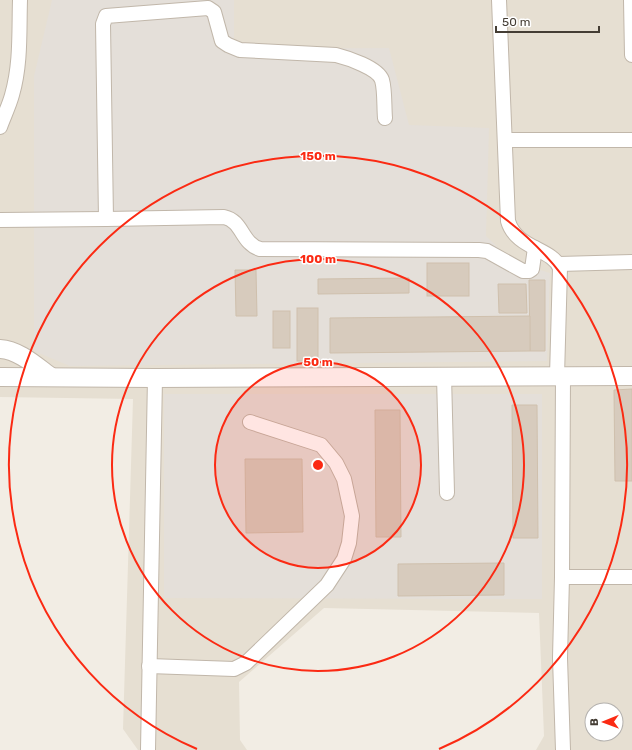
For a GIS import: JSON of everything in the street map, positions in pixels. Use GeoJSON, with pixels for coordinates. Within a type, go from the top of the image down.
{"type":"FeatureCollection","features":[{"type":"Feature","properties":{"kind":"street"},"geometry":{"type":"LineString","coordinates":[[0,127],[12,95],[17,72],[20,0]]}},
{"type":"Feature","properties":{"kind":"street"},"geometry":{"type":"LineString","coordinates":[[499,0],[508,222],[512,232],[519,239],[552,258],[559,264],[632,262]]}},
{"type":"Feature","properties":{"kind":"street"},"geometry":{"type":"LineString","coordinates":[[631,0],[632,55]]}},
{"type":"Feature","properties":{"kind":"street"},"geometry":{"type":"LineString","coordinates":[[106,220],[103,24],[106,16],[208,8],[214,12],[222,41],[233,48],[240,50],[336,55],[345,57],[379,74],[382,81],[385,118]]}},
{"type":"Feature","properties":{"kind":"street"},"geometry":{"type":"LineString","coordinates":[[505,140],[632,140]]}},
{"type":"Feature","properties":{"kind":"street"},"geometry":{"type":"LineString","coordinates":[[0,220],[106,220],[224,217],[230,218],[236,223],[253,247],[260,249],[479,250],[487,251],[523,271],[529,271],[532,269],[535,248]]}},
{"type":"Feature","properties":{"kind":"street"},"geometry":{"type":"LineString","coordinates":[[559,264],[562,577],[560,658],[563,750]]}},
{"type":"Feature","properties":{"kind":"street"},"geometry":{"type":"LineString","coordinates":[[0,349],[5,349],[17,354],[51,377]]}},
{"type":"Feature","properties":{"kind":"street"},"geometry":{"type":"LineString","coordinates":[[444,376],[447,493]]}},
{"type":"Feature","properties":{"kind":"street"},"geometry":{"type":"LineString","coordinates":[[0,377],[155,378],[632,376]]}},
{"type":"Feature","properties":{"kind":"street"},"geometry":{"type":"LineString","coordinates":[[148,750],[155,378]]}},
{"type":"Feature","properties":{"kind":"street"},"geometry":{"type":"LineString","coordinates":[[150,666],[234,669],[246,663],[327,585],[344,559],[350,543],[352,516],[344,479],[336,463],[321,445],[250,422]]}},
{"type":"Feature","properties":{"kind":"street"},"geometry":{"type":"LineString","coordinates":[[562,577],[632,577]]}},
{"type":"Feature","properties":{"kind":"shaded area"},"geometry":{"type":"Polygon","coordinates":[[[0,0],[632,0],[632,750],[536,750],[544,736],[539,613],[324,608],[239,682],[240,740],[247,750],[138,750],[123,729],[133,399],[0,397],[0,0]]]}},
{"type":"Feature","properties":{"kind":"shaded area"},"geometry":{"type":"Polygon","coordinates":[[[52,0],[234,0],[234,49],[389,48],[409,125],[489,128],[486,236],[513,262],[550,273],[547,361],[70,366],[34,351],[34,76],[52,0]]]}},
{"type":"Feature","properties":{"kind":"shaded area"},"geometry":{"type":"Polygon","coordinates":[[[164,394],[542,394],[542,599],[164,598],[164,394]]]}},
{"type":"Feature","properties":{"kind":"building"},"geometry":{"type":"Polygon","coordinates":[[[427,263],[469,263],[469,296],[427,296],[427,263]]]}},
{"type":"Feature","properties":{"kind":"building"},"geometry":{"type":"Polygon","coordinates":[[[235,270],[256,270],[257,316],[236,316],[235,270]]]}},
{"type":"Feature","properties":{"kind":"building"},"geometry":{"type":"Polygon","coordinates":[[[409,278],[409,293],[318,294],[318,279],[409,278]]]}},
{"type":"Feature","properties":{"kind":"building"},"geometry":{"type":"Polygon","coordinates":[[[529,280],[545,280],[545,351],[530,351],[529,280]]]}},
{"type":"Feature","properties":{"kind":"building"},"geometry":{"type":"Polygon","coordinates":[[[498,284],[526,284],[527,313],[499,313],[498,284]]]}},
{"type":"Feature","properties":{"kind":"building"},"geometry":{"type":"Polygon","coordinates":[[[297,308],[318,308],[318,361],[297,361],[297,308]]]}},
{"type":"Feature","properties":{"kind":"building"},"geometry":{"type":"Polygon","coordinates":[[[273,311],[290,311],[290,348],[273,348],[273,311]]]}},
{"type":"Feature","properties":{"kind":"building"},"geometry":{"type":"Polygon","coordinates":[[[530,316],[530,351],[330,353],[330,318],[530,316]]]}},
{"type":"Feature","properties":{"kind":"building"},"geometry":{"type":"Polygon","coordinates":[[[632,389],[632,481],[615,481],[614,390],[632,389]]]}},
{"type":"Feature","properties":{"kind":"building"},"geometry":{"type":"Polygon","coordinates":[[[512,405],[537,405],[538,538],[513,538],[512,405]]]}},
{"type":"Feature","properties":{"kind":"building"},"geometry":{"type":"Polygon","coordinates":[[[375,410],[400,410],[401,537],[376,537],[375,410]]]}},
{"type":"Feature","properties":{"kind":"building"},"geometry":{"type":"Polygon","coordinates":[[[245,459],[302,459],[303,532],[246,533],[245,459]]]}},
{"type":"Feature","properties":{"kind":"building"},"geometry":{"type":"Polygon","coordinates":[[[504,563],[504,595],[398,596],[398,564],[504,563]]]}}]}
